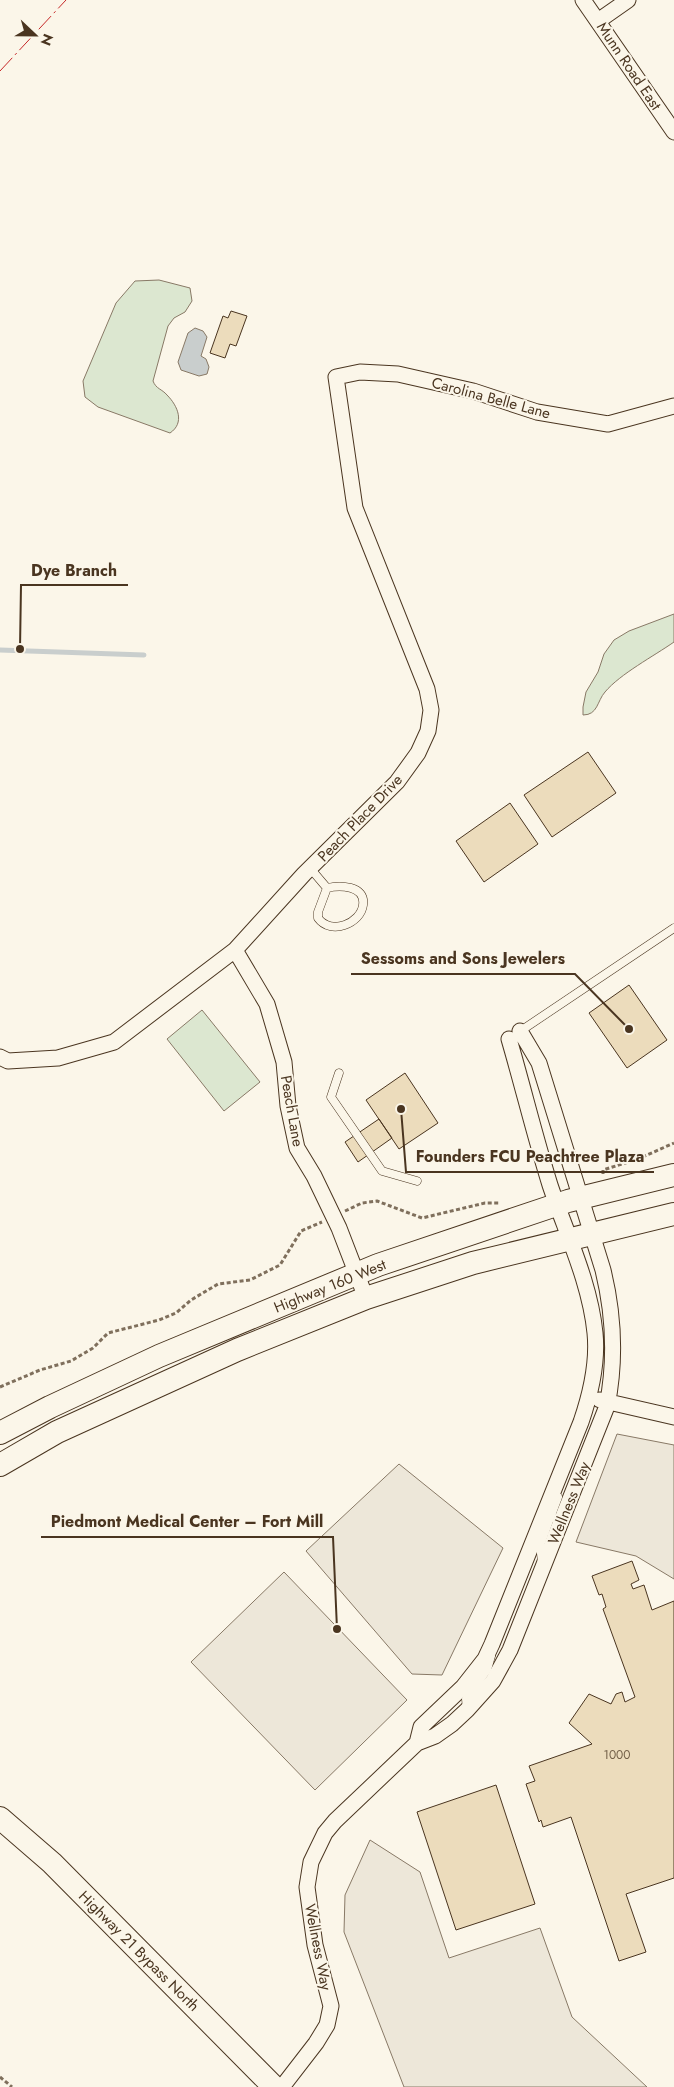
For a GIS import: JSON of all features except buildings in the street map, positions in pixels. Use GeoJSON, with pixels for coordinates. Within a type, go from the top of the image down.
{"type":"FeatureCollection","features":[{"type":"Feature","properties":{"kind":"main road","name":"Highway 160 West"},"geometry":{"type":"LineString","coordinates":[[0,1465],[57,1432],[210,1362],[366,1298],[473,1263],[564,1223],[581,1198],[674,1175]]}},
{"type":"Feature","properties":{"kind":"main road","name":"Highway 160 West"},"geometry":{"type":"LineString","coordinates":[[0,1434],[50,1407],[159,1356],[357,1274],[564,1223],[590,1226],[674,1214]]}},
{"type":"Feature","properties":{"kind":"main road","name":"Highway 21 Bypass North"},"geometry":{"type":"LineString","coordinates":[[0,1818],[52,1863],[274,2087]]}},
{"type":"Feature","properties":{"kind":"street","name":"Munn Road East"},"geometry":{"type":"LineString","coordinates":[[583,0],[674,132]]}},
{"type":"Feature","properties":{"kind":"street"},"geometry":{"type":"LineString","coordinates":[[598,21],[628,0]]}},
{"type":"Feature","properties":{"kind":"street","name":"Carolina Belle Lane"},"geometry":{"type":"LineString","coordinates":[[336,377],[360,372],[398,374],[473,391],[537,412],[608,424],[674,406]]}},
{"type":"Feature","properties":{"kind":"street","name":"Peach Place Drive"},"geometry":{"type":"LineString","coordinates":[[0,1057],[8,1061],[58,1058],[114,1042],[235,950],[310,868],[397,782],[418,753],[428,732],[431,710],[426,689],[355,508],[336,377]]}},
{"type":"Feature","properties":{"kind":"street","name":"Peach Lane"},"geometry":{"type":"LineString","coordinates":[[235,950],[267,1004],[284,1062],[288,1106],[297,1148],[314,1176],[334,1217],[366,1298]]}},
{"type":"Feature","properties":{"kind":"street","name":"Wellness Way"},"geometry":{"type":"LineString","coordinates":[[282,2087],[328,2025],[331,2006],[315,1945],[307,1887],[311,1862],[325,1833],[335,1821],[417,1743],[435,1736],[452,1724],[467,1710],[499,1672],[544,1567],[608,1402],[612,1368],[613,1321],[603,1270],[539,1063],[514,1035]]}},
{"type":"Feature","properties":{"kind":"street","name":"Wellness Way"},"geometry":{"type":"LineString","coordinates":[[417,1743],[421,1727],[463,1687],[485,1659],[506,1613],[561,1473],[589,1397],[593,1373],[595,1334],[591,1309],[583,1277],[564,1223],[514,1035]]}},
{"type":"Feature","properties":{"kind":"street"},"geometry":{"type":"LineString","coordinates":[[589,1397],[674,1417]]}},
{"type":"Feature","properties":{"kind":"street"},"geometry":{"type":"LineString","coordinates":[[506,1613],[522,1618]]}},
{"type":"Feature","properties":{"kind":"lane"},"geometry":{"type":"LineString","coordinates":[[310,868],[327,888]]}},
{"type":"Feature","properties":{"kind":"lane"},"geometry":{"type":"LineString","coordinates":[[342,885],[355,889],[364,902],[356,917],[336,928],[328,927],[318,918],[318,912],[327,888],[342,885]]}},
{"type":"Feature","properties":{"kind":"lane"},"geometry":{"type":"LineString","coordinates":[[514,1035],[674,928]]}},
{"type":"Feature","properties":{"kind":"lane"},"geometry":{"type":"LineString","coordinates":[[339,1073],[331,1097],[382,1171],[417,1181]]}},
{"type":"Feature","properties":{"kind":"lane"},"geometry":{"type":"LineString","coordinates":[[544,1567],[540,1545],[554,1510],[561,1473]]}},
{"type":"Feature","properties":{"kind":"lane"},"geometry":{"type":"LineString","coordinates":[[467,1710],[466,1699],[488,1670],[492,1644]]}},
{"type":"Feature","properties":{"kind":"path"},"geometry":{"type":"LineString","coordinates":[[603,1175],[604,1170],[638,1159],[674,1143]]}},
{"type":"Feature","properties":{"kind":"path"},"geometry":{"type":"LineString","coordinates":[[0,1387],[40,1370],[71,1360],[93,1348],[108,1333],[159,1320],[176,1313],[191,1300],[218,1284],[250,1280],[280,1264],[301,1231],[362,1203],[377,1201],[422,1218],[485,1203],[504,1203]]}},
{"type":"Feature","properties":{"kind":"path"},"geometry":{"type":"LineString","coordinates":[[0,2077],[12,2087]]}},
{"type":"Feature","properties":{"kind":"green space"},"geometry":{"type":"Polygon","coordinates":[[[159,280],[190,288],[192,301],[185,312],[174,318],[168,326],[153,381],[171,399],[177,409],[179,419],[175,429],[170,433],[98,407],[85,397],[83,381],[116,303],[135,281],[159,280]]]}},
{"type":"Feature","properties":{"kind":"green space"},"geometry":{"type":"Polygon","coordinates":[[[674,614],[674,642],[611,685],[592,713],[583,715],[586,692],[598,672],[604,654],[614,640],[629,631],[674,614]]]}},
{"type":"Feature","properties":{"kind":"green space"},"geometry":{"type":"Polygon","coordinates":[[[202,1010],[260,1082],[224,1111],[167,1039],[202,1010]]]}},
{"type":"Feature","properties":{"kind":"shaded area"},"geometry":{"type":"Polygon","coordinates":[[[195,328],[203,331],[207,337],[201,356],[206,359],[209,367],[207,374],[199,376],[181,370],[178,362],[188,333],[195,328]]]}},
{"type":"Feature","properties":{"kind":"shaded area"},"geometry":{"type":"Polygon","coordinates":[[[617,1434],[674,1445],[674,1579],[636,1556],[576,1542],[617,1434]]]}},
{"type":"Feature","properties":{"kind":"shaded area"},"geometry":{"type":"Polygon","coordinates":[[[399,1464],[503,1548],[442,1675],[412,1674],[306,1551],[399,1464]]]}},
{"type":"Feature","properties":{"kind":"shaded area"},"geometry":{"type":"Polygon","coordinates":[[[284,1572],[407,1700],[315,1790],[191,1662],[284,1572]]]}},
{"type":"Feature","properties":{"kind":"shaded area"},"geometry":{"type":"Polygon","coordinates":[[[370,1840],[420,1872],[449,1958],[540,1928],[572,2017],[647,2087],[404,2087],[344,1932],[345,1895],[370,1840]]]}},
{"type":"Feature","properties":{"kind":"waterway"},"geometry":{"type":"LineString","coordinates":[[0,650],[144,655]]}},
{"type":"Feature","properties":{"kind":"power"},"geometry":{"type":"LineString","coordinates":[[0,71],[66,0]]}},
{"type":"Feature","properties":{"kind":"place","name":"Dye Branch"},"geometry":{"type":"Point","coordinates":[20,649]}},
{"type":"Feature","properties":{"kind":"place","name":"Sessoms and Sons Jewelers"},"geometry":{"type":"Point","coordinates":[629,1029]}},
{"type":"Feature","properties":{"kind":"place","name":"Founders FCU Peachtree Plaza"},"geometry":{"type":"Point","coordinates":[401,1109]}},
{"type":"Feature","properties":{"kind":"place","name":"Piedmont Medical Center – Fort Mill"},"geometry":{"type":"Point","coordinates":[337,1629]}}]}
